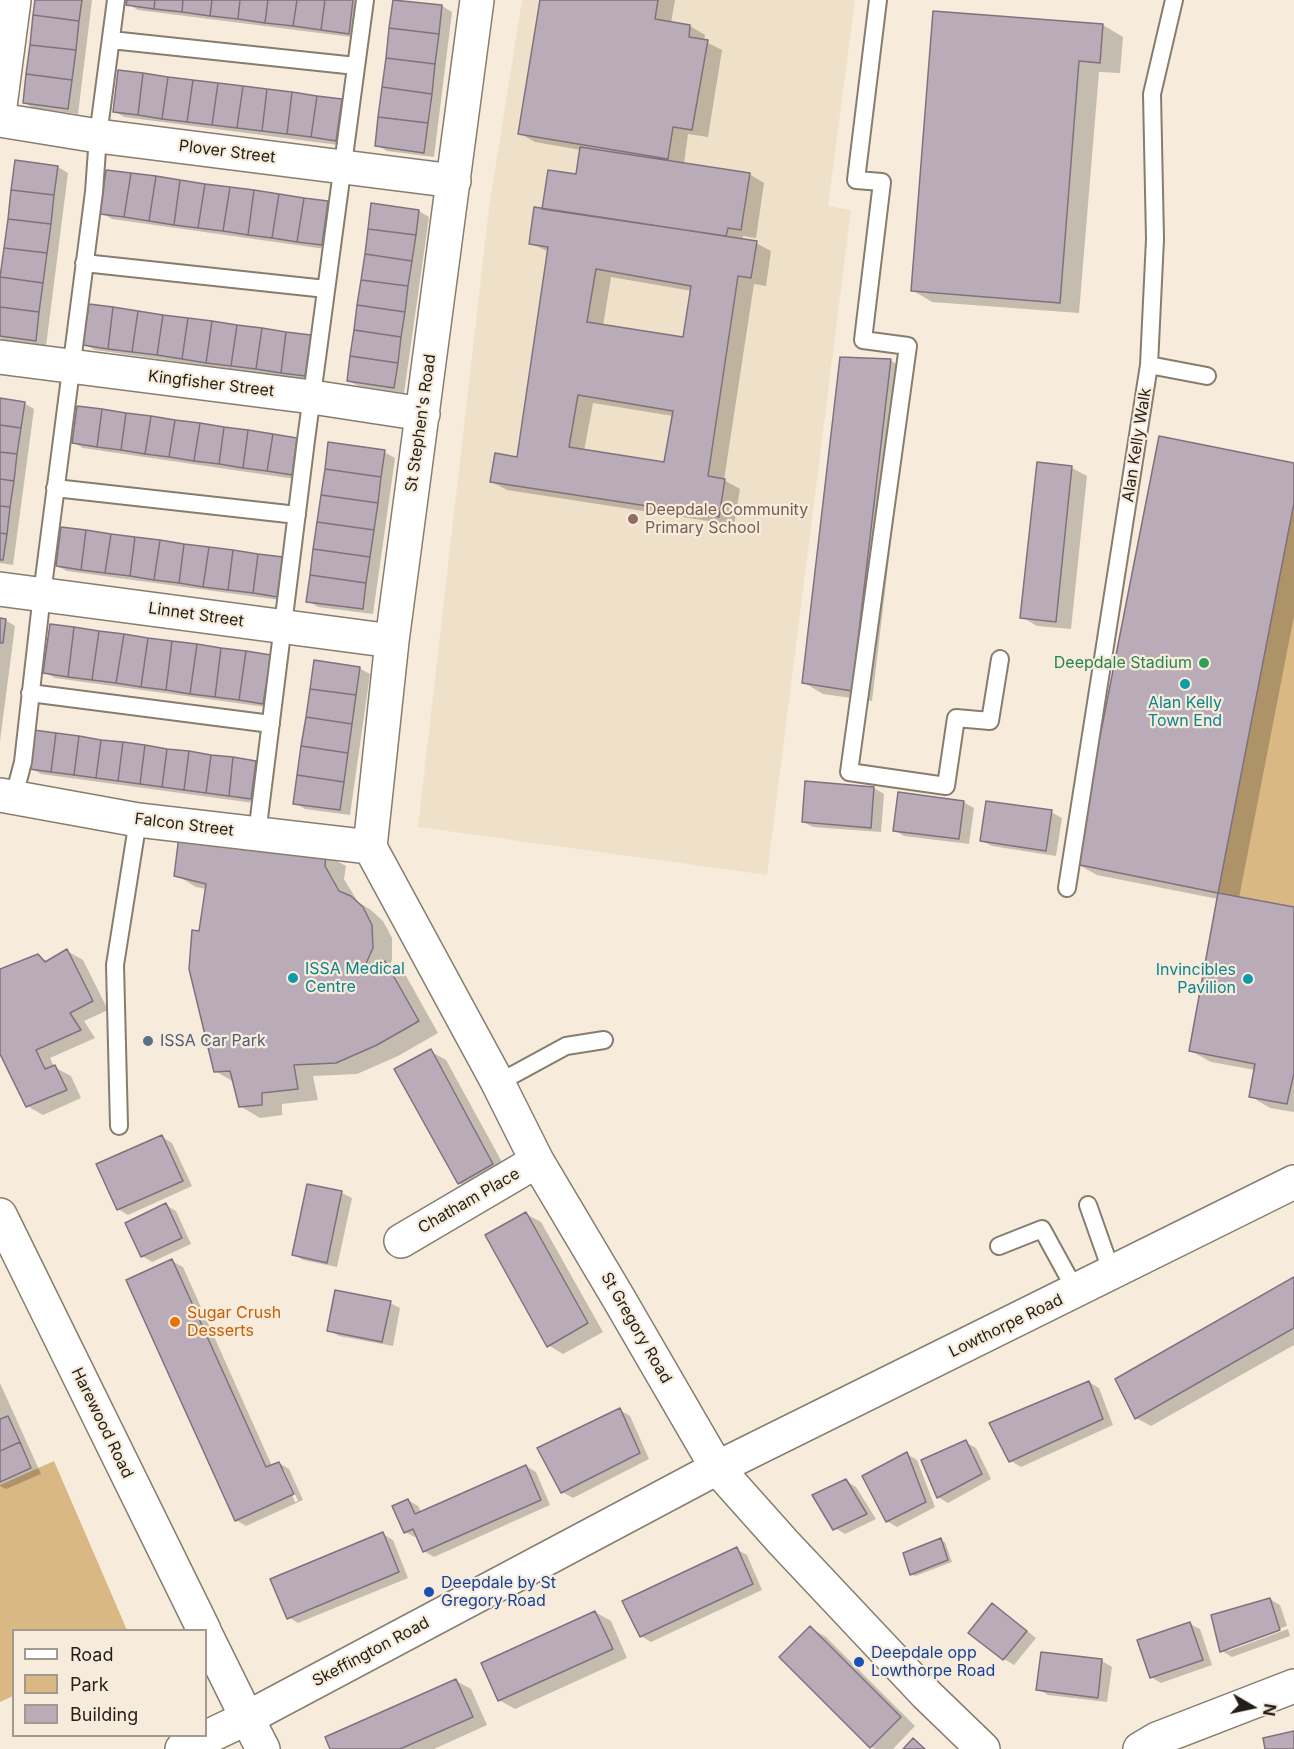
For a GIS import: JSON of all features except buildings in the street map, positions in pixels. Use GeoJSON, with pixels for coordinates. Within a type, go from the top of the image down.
{"type":"FeatureCollection","features":[{"type":"Feature","properties":{"kind":"street"},"geometry":{"type":"LineString","coordinates":[[0,106],[14,0]]}},
{"type":"Feature","properties":{"kind":"street","name":"St Stephen's Road"},"geometry":{"type":"LineString","coordinates":[[370,848],[392,641],[477,0]]}},
{"type":"Feature","properties":{"kind":"street","name":"Plover Street"},"geometry":{"type":"LineString","coordinates":[[0,120],[98,135],[454,181]]}},
{"type":"Feature","properties":{"kind":"street","name":"Kingfisher Street"},"geometry":{"type":"LineString","coordinates":[[0,357],[312,397],[423,414]]}},
{"type":"Feature","properties":{"kind":"street","name":"Linnet Street"},"geometry":{"type":"LineString","coordinates":[[0,589],[392,641]]}},
{"type":"Feature","properties":{"kind":"street","name":"Falcon Street"},"geometry":{"type":"LineString","coordinates":[[7,796],[138,820],[370,848]]}},
{"type":"Feature","properties":{"kind":"street","name":"St Gregory Road"},"geometry":{"type":"LineString","coordinates":[[370,848],[498,1083],[537,1161],[717,1468],[926,1694],[983,1749]]}},
{"type":"Feature","properties":{"kind":"street","name":"Chatham Place"},"geometry":{"type":"LineString","coordinates":[[401,1241],[537,1161]]}},
{"type":"Feature","properties":{"kind":"street","name":"Lowthorpe Road"},"geometry":{"type":"LineString","coordinates":[[717,1468],[1294,1182]]}},
{"type":"Feature","properties":{"kind":"street","name":"Harewood Road"},"geometry":{"type":"LineString","coordinates":[[0,1215],[203,1629]]}},
{"type":"Feature","properties":{"kind":"street","name":"Skeffington Road"},"geometry":{"type":"LineString","coordinates":[[182,1749],[247,1718],[717,1468]]}},
{"type":"Feature","properties":{"kind":"street","name":"Harewood Road"},"geometry":{"type":"LineString","coordinates":[[207,1637],[263,1749]]}},
{"type":"Feature","properties":{"kind":"street"},"geometry":{"type":"LineString","coordinates":[[1140,1749],[1157,1739],[1294,1686]]}},
{"type":"Feature","properties":{"kind":"lane"},"geometry":{"type":"LineString","coordinates":[[7,796],[23,762],[116,0]]}},
{"type":"Feature","properties":{"kind":"lane"},"geometry":{"type":"LineString","coordinates":[[257,834],[365,0]]}},
{"type":"Feature","properties":{"kind":"lane"},"geometry":{"type":"LineString","coordinates":[[878,0],[856,180],[882,182],[863,340],[908,346],[849,772],[946,786],[956,718],[990,721],[1000,659]]}},
{"type":"Feature","properties":{"kind":"lane","name":"Alan Kelly Walk"},"geometry":{"type":"LineString","coordinates":[[1067,888],[1149,365],[1155,239],[1152,94],[1174,0]]}},
{"type":"Feature","properties":{"kind":"lane"},"geometry":{"type":"LineString","coordinates":[[111,40],[356,66]]}},
{"type":"Feature","properties":{"kind":"lane"},"geometry":{"type":"LineString","coordinates":[[84,263],[326,289]]}},
{"type":"Feature","properties":{"kind":"lane"},"geometry":{"type":"LineString","coordinates":[[1149,365],[1207,376]]}},
{"type":"Feature","properties":{"kind":"lane"},"geometry":{"type":"LineString","coordinates":[[55,488],[297,515]]}},
{"type":"Feature","properties":{"kind":"lane"},"geometry":{"type":"LineString","coordinates":[[30,693],[271,724]]}},
{"type":"Feature","properties":{"kind":"lane"},"geometry":{"type":"LineString","coordinates":[[119,1126],[115,965],[138,820]]}},
{"type":"Feature","properties":{"kind":"lane"},"geometry":{"type":"LineString","coordinates":[[498,1083],[566,1046],[604,1040]]}},
{"type":"Feature","properties":{"kind":"lane"},"geometry":{"type":"LineString","coordinates":[[1088,1205],[1112,1273]]}},
{"type":"Feature","properties":{"kind":"lane"},"geometry":{"type":"LineString","coordinates":[[999,1246],[1042,1229],[1076,1291]]}},
{"type":"Feature","properties":{"kind":"shaded area","name":"Deepdale Community Primary School"},"geometry":{"type":"Polygon","coordinates":[[[522,0],[855,0],[828,206],[851,210],[767,875],[418,827],[489,208],[522,0]]]}},
{"type":"Feature","properties":{"kind":"green space","name":"Deepdale Stadium"},"geometry":{"type":"Polygon","coordinates":[[[1159,436],[1294,463],[1294,1073],[1287,1104],[1249,1097],[1254,1064],[1189,1051],[1218,893],[1075,864],[1159,436]]]}},
{"type":"Feature","properties":{"kind":"green space"},"geometry":{"type":"Polygon","coordinates":[[[54,1461],[127,1629],[12,1629],[12,1696],[0,1702],[0,1485],[54,1461]]]}},
{"type":"Feature","properties":{"kind":"place","name":"Deepdale Community Primary School"},"geometry":{"type":"Point","coordinates":[633,519]}},
{"type":"Feature","properties":{"kind":"place","name":"Deepdale Stadium"},"geometry":{"type":"Point","coordinates":[1204,663]}},
{"type":"Feature","properties":{"kind":"place","name":"Alan Kelly Town End"},"geometry":{"type":"Point","coordinates":[1185,684]}},
{"type":"Feature","properties":{"kind":"place","name":"ISSA Medical Centre"},"geometry":{"type":"Point","coordinates":[293,978]}},
{"type":"Feature","properties":{"kind":"place","name":"Invincibles Pavilion"},"geometry":{"type":"Point","coordinates":[1248,979]}},
{"type":"Feature","properties":{"kind":"place","name":"ISSA Car Park"},"geometry":{"type":"Point","coordinates":[148,1041]}},
{"type":"Feature","properties":{"kind":"place","name":"Sugar Crush Desserts"},"geometry":{"type":"Point","coordinates":[175,1322]}},
{"type":"Feature","properties":{"kind":"place","name":"Deepdale by St Gregory Road"},"geometry":{"type":"Point","coordinates":[429,1592]}},
{"type":"Feature","properties":{"kind":"place","name":"Deepdale opp Lowthorpe Road"},"geometry":{"type":"Point","coordinates":[859,1662]}}]}
